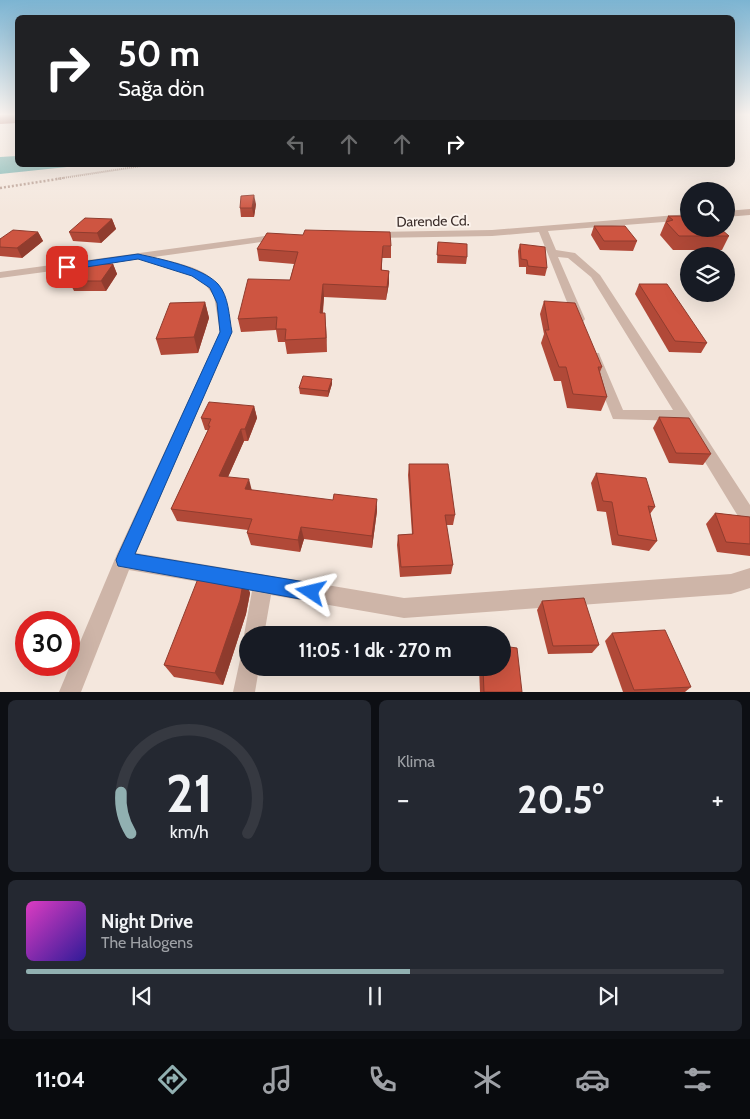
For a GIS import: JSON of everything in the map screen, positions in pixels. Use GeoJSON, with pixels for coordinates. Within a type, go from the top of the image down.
{"type":"FeatureCollection","features":[{"type":"Feature","properties":{"kind":"street"},"geometry":{"type":"LineString","coordinates":[[735,213],[750,212]]}},
{"type":"Feature","properties":{"kind":"street","name":"Darende Cd."},"geometry":{"type":"LineString","coordinates":[[366,236],[492,233],[680,218]]}},
{"type":"Feature","properties":{"kind":"street"},"geometry":{"type":"LineString","coordinates":[[542,229],[618,415],[685,416]]}},
{"type":"Feature","properties":{"kind":"street"},"geometry":{"type":"LineString","coordinates":[[0,275],[288,237]]}},
{"type":"Feature","properties":{"kind":"street"},"geometry":{"type":"LineString","coordinates":[[553,253],[571,255],[594,275],[750,520]]}},
{"type":"Feature","properties":{"kind":"street"},"geometry":{"type":"LineString","coordinates":[[70,692],[124,560],[226,332],[222,303],[214,286],[196,274],[138,256]]}},
{"type":"Feature","properties":{"kind":"street"},"geometry":{"type":"LineString","coordinates":[[124,560],[404,608],[731,584],[750,578]]}},
{"type":"Feature","properties":{"kind":"street"},"geometry":{"type":"LineString","coordinates":[[256,626],[263,584]]}},
{"type":"Feature","properties":{"kind":"street"},"geometry":{"type":"LineString","coordinates":[[244,692],[247,676]]}},
{"type":"Feature","properties":{"kind":"path"},"geometry":{"type":"LineString","coordinates":[[0,188],[135,167]]}},
{"type":"Feature","properties":{"kind":"water"},"geometry":{"type":"Polygon","coordinates":[[[15,156],[15,167],[67,167],[0,174],[0,157],[15,156]]]}},
{"type":"Feature","properties":{"kind":"building"},"geometry":{"type":"Polygon","coordinates":[[[254,195],[252,208],[240,208],[241,196],[254,195]]]}},
{"type":"Feature","properties":{"kind":"building"},"geometry":{"type":"Polygon","coordinates":[[[668,216],[680,216],[680,236],[666,222],[673,220],[668,216]]]}},
{"type":"Feature","properties":{"kind":"building"},"geometry":{"type":"Polygon","coordinates":[[[85,218],[112,219],[97,233],[69,232],[85,218]]]}},
{"type":"Feature","properties":{"kind":"building"},"geometry":{"type":"Polygon","coordinates":[[[594,226],[625,226],[637,241],[604,241],[594,226]]]}},
{"type":"Feature","properties":{"kind":"building"},"geometry":{"type":"Polygon","coordinates":[[[13,230],[38,232],[17,248],[0,247],[0,239],[13,230]]]}},
{"type":"Feature","properties":{"kind":"building"},"geometry":{"type":"Polygon","coordinates":[[[305,230],[390,232],[391,246],[383,246],[381,270],[389,271],[387,287],[323,284],[320,313],[325,313],[326,338],[285,340],[286,329],[276,329],[277,317],[238,319],[248,279],[290,280],[298,252],[257,249],[267,233],[303,235],[305,230]]]}},
{"type":"Feature","properties":{"kind":"building"},"geometry":{"type":"Polygon","coordinates":[[[438,242],[467,244],[467,257],[437,255],[438,242]]]}},
{"type":"Feature","properties":{"kind":"building"},"geometry":{"type":"Polygon","coordinates":[[[520,244],[545,247],[547,268],[528,266],[527,260],[521,259],[520,244]]]}},
{"type":"Feature","properties":{"kind":"building"},"geometry":{"type":"Polygon","coordinates":[[[83,264],[113,264],[101,281],[69,281],[83,264]]]}},
{"type":"Feature","properties":{"kind":"building"},"geometry":{"type":"Polygon","coordinates":[[[639,284],[667,284],[707,343],[675,341],[639,284]]]}},
{"type":"Feature","properties":{"kind":"building"},"geometry":{"type":"Polygon","coordinates":[[[544,301],[575,303],[602,367],[598,367],[607,397],[573,394],[566,367],[559,367],[545,330],[549,330],[544,301]]]}},
{"type":"Feature","properties":{"kind":"building"},"geometry":{"type":"Polygon","coordinates":[[[205,302],[194,337],[156,339],[170,303],[205,302]]]}},
{"type":"Feature","properties":{"kind":"building"},"geometry":{"type":"Polygon","coordinates":[[[303,376],[332,379],[328,391],[299,388],[303,376]]]}},
{"type":"Feature","properties":{"kind":"building"},"geometry":{"type":"Polygon","coordinates":[[[209,402],[254,406],[245,429],[241,429],[219,476],[249,479],[245,489],[333,500],[334,494],[377,499],[372,536],[301,527],[298,540],[247,533],[252,519],[171,509],[210,426],[208,426],[211,419],[201,418],[209,402]]]}},
{"type":"Feature","properties":{"kind":"building"},"geometry":{"type":"Polygon","coordinates":[[[659,417],[689,418],[711,454],[676,453],[659,417]]]}},
{"type":"Feature","properties":{"kind":"building"},"geometry":{"type":"Polygon","coordinates":[[[409,464],[448,464],[455,515],[445,515],[453,565],[401,567],[398,535],[413,534],[409,464]]]}},
{"type":"Feature","properties":{"kind":"building"},"geometry":{"type":"Polygon","coordinates":[[[596,473],[646,478],[655,507],[648,506],[657,541],[618,535],[612,502],[603,501],[596,473]]]}},
{"type":"Feature","properties":{"kind":"building"},"geometry":{"type":"Polygon","coordinates":[[[715,513],[750,517],[750,544],[726,542],[715,513]]]}},
{"type":"Feature","properties":{"kind":"building"},"geometry":{"type":"Polygon","coordinates":[[[201,571],[244,578],[240,600],[215,673],[164,665],[201,571]]]}},
{"type":"Feature","properties":{"kind":"building"},"geometry":{"type":"Polygon","coordinates":[[[584,598],[599,645],[553,646],[542,601],[584,598]]]}},
{"type":"Feature","properties":{"kind":"building"},"geometry":{"type":"Polygon","coordinates":[[[665,630],[691,687],[634,690],[612,633],[665,630]]]}},
{"type":"Feature","properties":{"kind":"building"},"geometry":{"type":"Polygon","coordinates":[[[511,647],[517,648],[522,692],[484,692],[483,676],[511,676],[511,647]]]}},
{"type":"Feature","properties":{"kind":"route"},"geometry":{"type":"LineString","coordinates":[[67,267],[138,256],[196,274],[214,286],[222,303],[226,332],[124,560],[311,592]]}}]}
